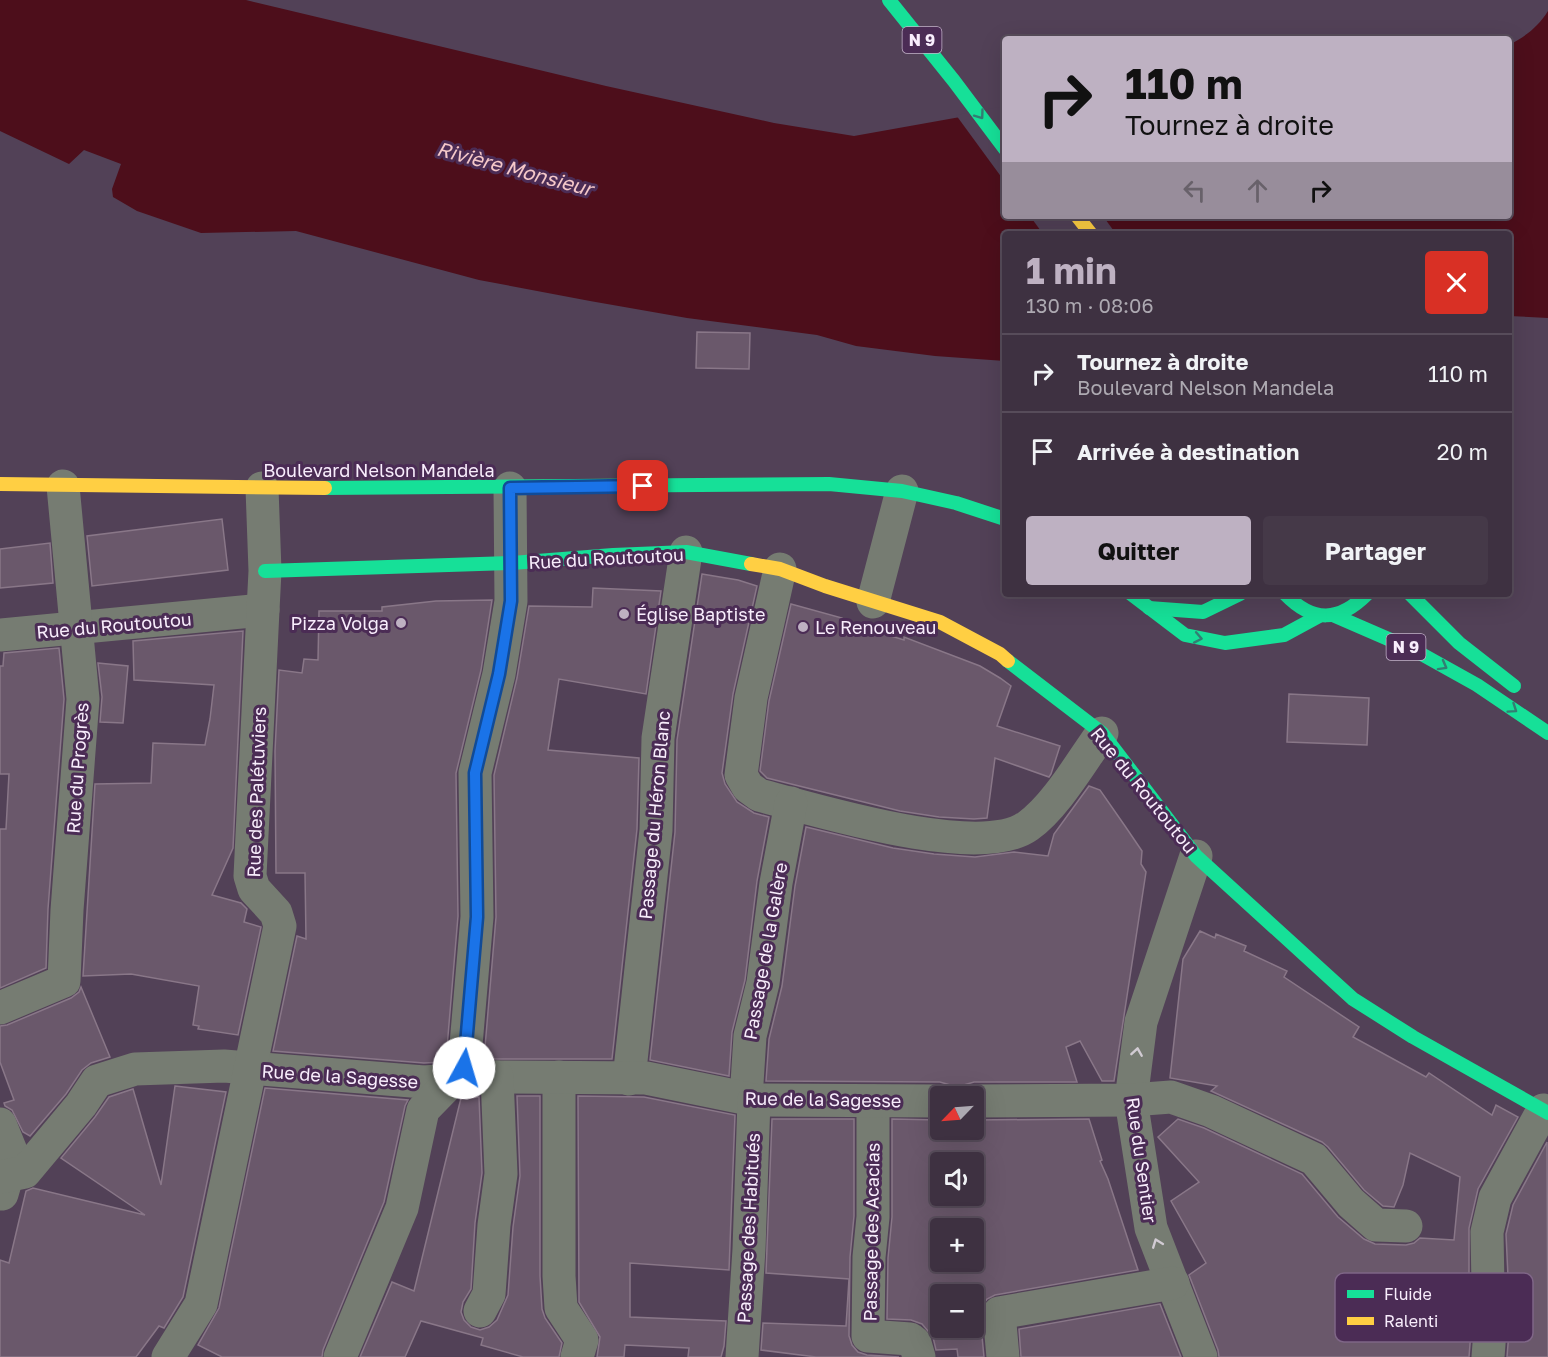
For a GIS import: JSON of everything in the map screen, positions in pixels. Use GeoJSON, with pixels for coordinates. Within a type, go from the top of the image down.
{"type":"FeatureCollection","features":[{"type":"Feature","properties":{"kind":"street","name":"N 9"},"geometry":{"type":"LineString","coordinates":[[889,0],[1002,145]]}},
{"type":"Feature","properties":{"kind":"street"},"geometry":{"type":"LineString","coordinates":[[1079,219],[1089,231]]}},
{"type":"Feature","properties":{"kind":"street","name":"Boulevard Nelson Mandela"},"geometry":{"type":"LineString","coordinates":[[0,484],[262,488],[829,484],[902,491],[956,503],[1002,518]]}},
{"type":"Feature","properties":{"kind":"street","name":"Rue du Progrès"},"geometry":{"type":"LineString","coordinates":[[0,1008],[64,981],[83,699],[63,486]]}},
{"type":"Feature","properties":{"kind":"street","name":"Rue des Palétuviers"},"geometry":{"type":"LineString","coordinates":[[168,1357],[201,1304],[280,926],[276,913],[254,889],[250,876],[265,571],[262,488]]}},
{"type":"Feature","properties":{"kind":"street"},"geometry":{"type":"LineString","coordinates":[[340,1357],[402,1208],[423,1110],[464,1068],[477,917],[475,773],[499,674],[511,601],[510,488]]}},
{"type":"Feature","properties":{"kind":"street"},"geometry":{"type":"LineString","coordinates":[[873,602],[902,491]]}},
{"type":"Feature","properties":{"kind":"street","name":"Rue du Routoutou"},"geometry":{"type":"LineString","coordinates":[[265,571],[512,563],[686,552],[780,569],[873,602],[940,622],[1000,654],[1102,733],[1196,856],[1353,999],[1413,1036],[1546,1111]]}},
{"type":"Feature","properties":{"kind":"street","name":"Passage du Héron Blanc"},"geometry":{"type":"LineString","coordinates":[[628,1079],[656,830],[658,738],[686,552]]}},
{"type":"Feature","properties":{"kind":"street"},"geometry":{"type":"LineString","coordinates":[[780,569],[750,698],[741,775],[748,787],[759,795],[908,831],[963,838],[1006,836],[1026,828],[1044,813],[1102,733]]}},
{"type":"Feature","properties":{"kind":"street"},"geometry":{"type":"LineString","coordinates":[[1135,597],[1185,635],[1224,643],[1284,635],[1326,616],[1353,608],[1364,597]]}},
{"type":"Feature","properties":{"kind":"street"},"geometry":{"type":"LineString","coordinates":[[1149,608],[1203,612],[1234,597]]}},
{"type":"Feature","properties":{"kind":"street"},"geometry":{"type":"LineString","coordinates":[[1288,597],[1299,608],[1326,616]]}},
{"type":"Feature","properties":{"kind":"street","name":"N 9"},"geometry":{"type":"LineString","coordinates":[[1413,597],[1436,623],[1494,672],[1530,696]]}},
{"type":"Feature","properties":{"kind":"street","name":"Rue du Routoutou"},"geometry":{"type":"LineString","coordinates":[[0,635],[263,610]]}},
{"type":"Feature","properties":{"kind":"street","name":"N 9"},"geometry":{"type":"LineString","coordinates":[[1326,616],[1426,657],[1477,685],[1548,733]]}},
{"type":"Feature","properties":{"kind":"street","name":"Passage de la Galère"},"geometry":{"type":"LineString","coordinates":[[750,1099],[750,1036],[763,983],[776,883],[791,803]]}},
{"type":"Feature","properties":{"kind":"street","name":"Rue du Sentier"},"geometry":{"type":"LineString","coordinates":[[1196,856],[1141,1022],[1131,1100],[1151,1228],[1201,1357]]}},
{"type":"Feature","properties":{"kind":"street","name":"Rue de la Sagesse"},"geometry":{"type":"LineString","coordinates":[[2,1184],[25,1172],[81,1105],[97,1081],[135,1069],[224,1066],[317,1072],[402,1081],[497,1077],[646,1078],[750,1099],[930,1101]]}},
{"type":"Feature","properties":{"kind":"street"},"geometry":{"type":"LineString","coordinates":[[480,1311],[489,1294],[494,1225],[501,1174],[497,1077]]}},
{"type":"Feature","properties":{"kind":"street"},"geometry":{"type":"LineString","coordinates":[[559,1077],[561,1308],[582,1340],[577,1357]]}},
{"type":"Feature","properties":{"kind":"street"},"geometry":{"type":"LineString","coordinates":[[984,1101],[1131,1100],[1171,1097],[1211,1111],[1314,1159],[1351,1203],[1376,1225],[1407,1226]]}},
{"type":"Feature","properties":{"kind":"street","name":"Passage des Habitués"},"geometry":{"type":"LineString","coordinates":[[741,1357],[749,1249],[750,1099]]}},
{"type":"Feature","properties":{"kind":"street","name":"Passage des Acacias"},"geometry":{"type":"LineString","coordinates":[[873,1101],[873,1217],[869,1257],[868,1336],[910,1339],[915,1343],[919,1357]]}},
{"type":"Feature","properties":{"kind":"street"},"geometry":{"type":"LineString","coordinates":[[1488,1273],[1487,1232],[1495,1198],[1546,1111]]}},
{"type":"Feature","properties":{"kind":"street"},"geometry":{"type":"LineString","coordinates":[[0,1124],[13,1156],[2,1184]]}},
{"type":"Feature","properties":{"kind":"street"},"geometry":{"type":"LineString","coordinates":[[1003,1357],[999,1313],[1173,1283]]}},
{"type":"Feature","properties":{"kind":"street"},"geometry":{"type":"LineString","coordinates":[[1488,1357],[1489,1342]]}},
{"type":"Feature","properties":{"kind":"water","name":"Rivière Monsieur"},"geometry":{"type":"Polygon","coordinates":[[[0,0],[246,0],[606,86],[774,123],[854,136],[1002,110],[1002,219],[1512,219],[1512,43],[1531,31],[1548,11],[1548,318],[1512,316],[1512,231],[1002,231],[1002,361],[935,356],[856,346],[817,335],[687,318],[479,280],[296,231],[201,233],[137,211],[113,197],[112,189],[121,164],[84,150],[69,164],[0,131],[0,0]]]}},
{"type":"Feature","properties":{"kind":"pier"},"geometry":{"type":"Polygon","coordinates":[[[1002,107],[1002,178],[956,115],[1002,107]]]}},
{"type":"Feature","properties":{"kind":"pier"},"geometry":{"type":"Polygon","coordinates":[[[1032,219],[1105,219],[1114,231],[1041,231],[1032,219]]]}},
{"type":"Feature","properties":{"kind":"building"},"geometry":{"type":"Polygon","coordinates":[[[697,332],[750,333],[749,369],[696,368],[697,332]]]}},
{"type":"Feature","properties":{"kind":"building"},"geometry":{"type":"Polygon","coordinates":[[[222,519],[228,570],[92,586],[87,536],[222,519]]]}},
{"type":"Feature","properties":{"kind":"building"},"geometry":{"type":"Polygon","coordinates":[[[50,543],[53,583],[0,588],[0,549],[50,543]]]}},
{"type":"Feature","properties":{"kind":"building"},"geometry":{"type":"Polygon","coordinates":[[[702,574],[738,580],[757,586],[733,694],[722,773],[725,784],[737,802],[754,813],[769,817],[757,881],[745,980],[732,1032],[729,1076],[650,1060],[675,832],[677,740],[702,574]]]}},
{"type":"Feature","properties":{"kind":"building"},"geometry":{"type":"Polygon","coordinates":[[[593,588],[661,591],[646,694],[559,679],[548,750],[639,758],[637,829],[612,1059],[484,1059],[496,917],[494,775],[517,678],[529,606],[592,607],[593,588]]]}},
{"type":"Feature","properties":{"kind":"building"},"geometry":{"type":"Polygon","coordinates":[[[492,600],[481,670],[456,773],[458,916],[446,1060],[424,1063],[273,1051],[297,936],[306,939],[305,873],[276,873],[275,751],[279,670],[302,673],[304,659],[318,660],[319,611],[382,611],[382,607],[436,601],[492,600]]]}},
{"type":"Feature","properties":{"kind":"building"},"geometry":{"type":"Polygon","coordinates":[[[791,604],[842,618],[842,621],[904,640],[904,637],[980,666],[1000,678],[1011,686],[997,726],[1060,746],[1051,774],[1049,777],[995,758],[987,818],[974,819],[900,811],[767,778],[760,771],[769,701],[791,604]]]}},
{"type":"Feature","properties":{"kind":"building"},"geometry":{"type":"Polygon","coordinates":[[[243,631],[233,848],[212,895],[241,903],[247,909],[244,922],[261,927],[238,1035],[198,1029],[199,1026],[193,1025],[199,986],[131,974],[83,976],[95,784],[151,783],[153,743],[205,745],[210,719],[214,685],[134,680],[133,641],[243,631]]]}},
{"type":"Feature","properties":{"kind":"building"},"geometry":{"type":"Polygon","coordinates":[[[59,648],[64,699],[48,909],[46,968],[0,988],[0,829],[6,829],[9,774],[0,774],[0,666],[3,666],[4,653],[59,648]]]}},
{"type":"Feature","properties":{"kind":"building"},"geometry":{"type":"Polygon","coordinates":[[[98,663],[128,666],[123,723],[100,722],[102,697],[98,663]]]}},
{"type":"Feature","properties":{"kind":"building"},"geometry":{"type":"Polygon","coordinates":[[[1289,694],[1369,698],[1367,745],[1287,742],[1289,694]]]}},
{"type":"Feature","properties":{"kind":"building"},"geometry":{"type":"Polygon","coordinates":[[[1089,786],[1100,790],[1142,851],[1141,864],[1146,872],[1114,1081],[1102,1081],[1080,1041],[1066,1047],[1077,1082],[974,1082],[963,1086],[951,1086],[940,1082],[766,1081],[769,1039],[782,986],[795,886],[806,827],[893,848],[975,857],[1014,852],[1048,856],[1054,834],[1089,786]]]}},
{"type":"Feature","properties":{"kind":"building"},"geometry":{"type":"Polygon","coordinates":[[[1200,931],[1215,938],[1216,934],[1246,946],[1244,951],[1287,971],[1284,977],[1359,1027],[1353,1037],[1426,1077],[1429,1073],[1492,1115],[1496,1105],[1518,1117],[1478,1189],[1469,1228],[1469,1273],[1335,1273],[1335,1342],[1470,1342],[1469,1357],[1219,1357],[1189,1275],[1206,1263],[1171,1201],[1199,1182],[1158,1137],[1178,1119],[1204,1128],[1302,1174],[1338,1217],[1364,1239],[1375,1244],[1406,1245],[1420,1238],[1454,1240],[1460,1177],[1410,1153],[1403,1185],[1394,1207],[1383,1206],[1364,1190],[1322,1142],[1211,1091],[1217,1086],[1170,1078],[1183,959],[1200,931]]]}},
{"type":"Feature","properties":{"kind":"building"},"geometry":{"type":"Polygon","coordinates":[[[81,987],[110,1057],[91,1063],[82,1070],[66,1094],[30,1136],[23,1132],[12,1110],[4,1103],[14,1100],[0,1062],[0,1026],[71,998],[79,992],[81,987]]]}},
{"type":"Feature","properties":{"kind":"building"},"geometry":{"type":"Polygon","coordinates":[[[175,1086],[226,1092],[183,1297],[164,1328],[159,1326],[136,1357],[0,1357],[0,1260],[9,1263],[26,1191],[33,1188],[145,1215],[61,1158],[109,1097],[133,1089],[161,1185],[175,1086]]]}},
{"type":"Feature","properties":{"kind":"building"},"geometry":{"type":"Polygon","coordinates":[[[265,1088],[408,1100],[384,1202],[322,1357],[222,1357],[198,1345],[219,1308],[265,1088]]]}},
{"type":"Feature","properties":{"kind":"building"},"geometry":{"type":"Polygon","coordinates":[[[517,1096],[540,1096],[542,1309],[545,1318],[562,1343],[559,1357],[523,1357],[481,1345],[483,1338],[421,1321],[405,1357],[360,1357],[392,1282],[414,1291],[461,1098],[479,1097],[482,1173],[475,1223],[471,1289],[463,1302],[461,1312],[464,1320],[471,1327],[480,1330],[489,1327],[497,1320],[508,1295],[513,1227],[520,1176],[517,1096]]]}},
{"type":"Feature","properties":{"kind":"building"},"geometry":{"type":"Polygon","coordinates":[[[578,1096],[644,1097],[735,1115],[729,1270],[630,1263],[630,1317],[726,1321],[721,1357],[688,1357],[689,1348],[625,1345],[624,1357],[597,1357],[600,1337],[579,1302],[578,1096]]]}},
{"type":"Feature","properties":{"kind":"building"},"geometry":{"type":"Polygon","coordinates":[[[772,1119],[854,1119],[854,1216],[850,1257],[849,1336],[858,1352],[867,1355],[899,1357],[816,1357],[761,1350],[763,1323],[846,1326],[849,1279],[766,1273],[772,1119]]]}},
{"type":"Feature","properties":{"kind":"building"},"geometry":{"type":"Polygon","coordinates":[[[892,1119],[930,1120],[930,1140],[984,1140],[984,1120],[1089,1119],[1102,1160],[1100,1161],[1138,1270],[995,1295],[984,1303],[984,1284],[930,1284],[930,1333],[922,1324],[911,1320],[887,1319],[888,1258],[892,1217],[892,1119]]]}},
{"type":"Feature","properties":{"kind":"building"},"geometry":{"type":"Polygon","coordinates":[[[1547,1142],[1548,1357],[1507,1357],[1508,1342],[1533,1342],[1533,1273],[1508,1273],[1506,1234],[1513,1205],[1547,1142]]]}},
{"type":"Feature","properties":{"kind":"building"},"geometry":{"type":"Polygon","coordinates":[[[1160,1304],[1181,1357],[1021,1357],[1019,1329],[1160,1304]]]}},
{"type":"Feature","properties":{"kind":"building"},"geometry":{"type":"Polygon","coordinates":[[[933,1338],[982,1338],[984,1357],[958,1357],[957,1349],[936,1350],[933,1338]]]}},
{"type":"Feature","properties":{"kind":"traffic: fast"},"geometry":{"type":"LineString","coordinates":[[889,0],[1002,145]]}},
{"type":"Feature","properties":{"kind":"traffic: fast"},"geometry":{"type":"LineString","coordinates":[[325,488],[829,484],[902,491],[956,503],[1002,518]]}},
{"type":"Feature","properties":{"kind":"traffic: fast"},"geometry":{"type":"LineString","coordinates":[[265,571],[512,563],[686,552],[751,564]]}},
{"type":"Feature","properties":{"kind":"traffic: fast"},"geometry":{"type":"LineString","coordinates":[[1135,597],[1185,635],[1225,643],[1284,635],[1319,616]]}},
{"type":"Feature","properties":{"kind":"traffic: fast"},"geometry":{"type":"LineString","coordinates":[[1149,608],[1203,612],[1234,597]]}},
{"type":"Feature","properties":{"kind":"traffic: fast"},"geometry":{"type":"LineString","coordinates":[[1288,597],[1306,610],[1326,615],[1346,610],[1364,597]]}},
{"type":"Feature","properties":{"kind":"traffic: fast"},"geometry":{"type":"LineString","coordinates":[[1413,597],[1459,643],[1514,686]]}},
{"type":"Feature","properties":{"kind":"traffic: fast"},"geometry":{"type":"LineString","coordinates":[[1333,615],[1416,651],[1477,685],[1548,733]]}},
{"type":"Feature","properties":{"kind":"traffic: fast"},"geometry":{"type":"LineString","coordinates":[[1008,661],[1102,733],[1196,856],[1353,999],[1413,1037],[1548,1113]]}},
{"type":"Feature","properties":{"kind":"traffic: slow"},"geometry":{"type":"LineString","coordinates":[[1079,219],[1089,231]]}},
{"type":"Feature","properties":{"kind":"traffic: slow"},"geometry":{"type":"LineString","coordinates":[[0,484],[325,488]]}},
{"type":"Feature","properties":{"kind":"traffic: slow"},"geometry":{"type":"LineString","coordinates":[[751,564],[780,569],[825,586],[940,622],[1000,654],[1008,661]]}},
{"type":"Feature","properties":{"kind":"place","name":"Église Baptiste"},"geometry":{"type":"Point","coordinates":[624,614]}},
{"type":"Feature","properties":{"kind":"place","name":"Pizza Volga"},"geometry":{"type":"Point","coordinates":[401,623]}},
{"type":"Feature","properties":{"kind":"place","name":"Le Renouveau"},"geometry":{"type":"Point","coordinates":[803,627]}},
{"type":"Feature","properties":{"kind":"route"},"geometry":{"type":"LineString","coordinates":[[464,1068],[477,917],[475,773],[499,674],[511,601],[510,488],[643,486]]}}]}
